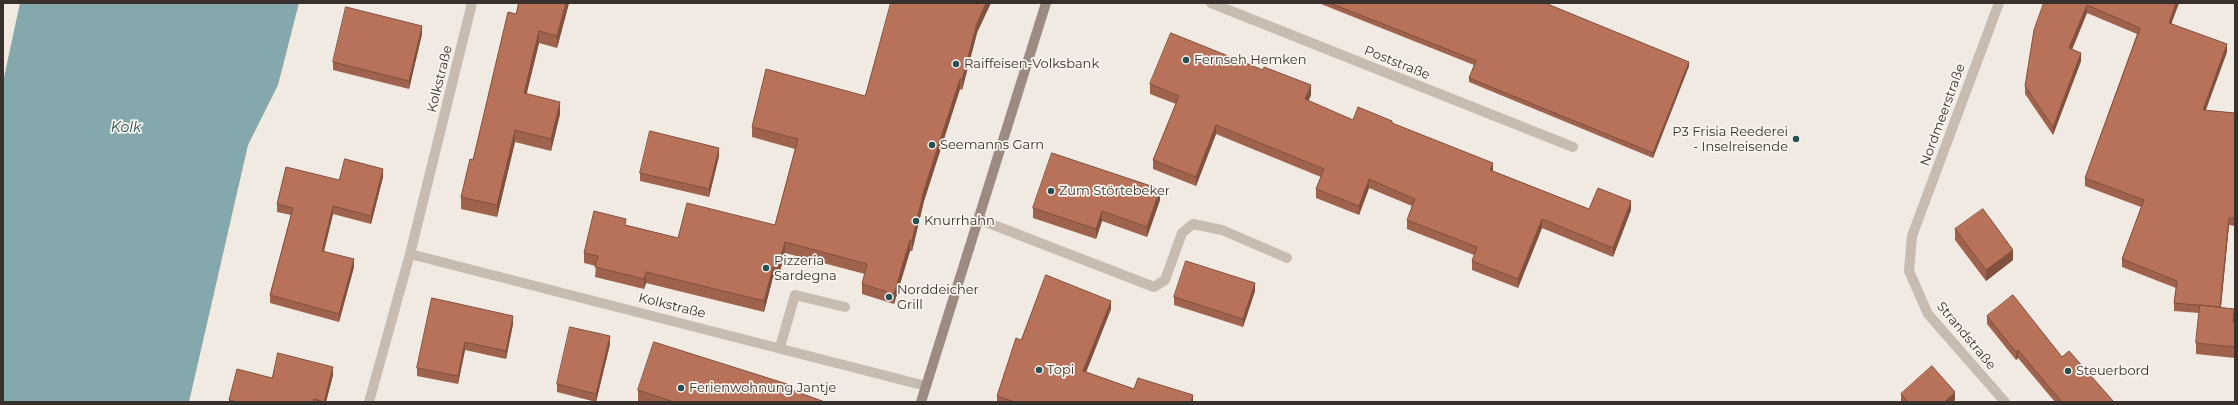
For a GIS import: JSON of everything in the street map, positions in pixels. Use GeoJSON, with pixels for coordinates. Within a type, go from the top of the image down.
{"type":"FeatureCollection","features":[{"type":"Feature","properties":{"kind":"street","name":"Kolkstraße"},"geometry":{"type":"LineString","coordinates":[[368,402],[410,254],[472,3]]}},
{"type":"Feature","properties":{"kind":"street"},"geometry":{"type":"LineString","coordinates":[[921,402],[1046,3]]}},
{"type":"Feature","properties":{"kind":"street","name":"Poststraße"},"geometry":{"type":"LineString","coordinates":[[1211,3],[1573,147]]}},
{"type":"Feature","properties":{"kind":"street","name":"Nordmeerstraße"},"geometry":{"type":"LineString","coordinates":[[1912,236],[1999,3]]}},
{"type":"Feature","properties":{"kind":"street"},"geometry":{"type":"LineString","coordinates":[[978,219],[1154,287],[1165,280],[1182,233],[1193,224],[1222,230],[1287,258]]}},
{"type":"Feature","properties":{"kind":"street","name":"Strandstraße"},"geometry":{"type":"LineString","coordinates":[[1912,236],[1909,271],[1928,314],[2006,402]]}},
{"type":"Feature","properties":{"kind":"street","name":"Kolkstraße"},"geometry":{"type":"LineString","coordinates":[[410,254],[780,347],[926,386]]}},
{"type":"Feature","properties":{"kind":"street"},"geometry":{"type":"LineString","coordinates":[[780,347],[795,295],[845,307]]}},
{"type":"Feature","properties":{"kind":"water","name":"Kolk"},"geometry":{"type":"Polygon","coordinates":[[[20,3],[299,3],[278,85],[248,145],[189,402],[3,402],[3,82],[20,3]]]}},
{"type":"Feature","properties":{"kind":"building"},"geometry":{"type":"Polygon","coordinates":[[[519,3],[566,3],[557,36],[539,31],[524,93],[560,102],[551,139],[515,130],[497,205],[461,197],[470,159],[473,160],[508,12],[516,14],[519,3]]]}},
{"type":"Feature","properties":{"kind":"building"},"geometry":{"type":"Polygon","coordinates":[[[891,3],[986,3],[977,23],[962,80],[960,79],[924,190],[912,241],[910,240],[894,294],[862,284],[867,264],[785,242],[778,268],[773,267],[764,301],[646,272],[644,279],[595,267],[598,256],[584,253],[594,211],[626,219],[625,225],[678,238],[687,203],[775,225],[798,139],[752,127],[766,69],[865,96],[891,3]]]}},
{"type":"Feature","properties":{"kind":"building"},"geometry":{"type":"Polygon","coordinates":[[[1330,3],[1545,3],[1689,62],[1653,153],[1469,78],[1476,61],[1330,3]]]}},
{"type":"Feature","properties":{"kind":"building"},"geometry":{"type":"Polygon","coordinates":[[[2044,3],[2176,3],[2169,23],[2227,44],[2203,110],[2235,113],[2235,218],[2229,218],[2220,307],[2174,303],[2177,281],[2122,259],[2144,200],[2085,178],[2140,28],[2087,5],[2069,48],[2081,53],[2053,127],[2025,86],[2034,30],[2044,3]]]}},
{"type":"Feature","properties":{"kind":"building"},"geometry":{"type":"Polygon","coordinates":[[[346,7],[422,26],[409,81],[333,62],[346,7]]]}},
{"type":"Feature","properties":{"kind":"building"},"geometry":{"type":"Polygon","coordinates":[[[1171,33],[1263,70],[1264,67],[1311,85],[1305,99],[1353,120],[1358,107],[1392,121],[1392,123],[1493,163],[1490,170],[1589,209],[1598,188],[1631,201],[1613,248],[1542,219],[1518,279],[1472,261],[1477,247],[1407,220],[1415,199],[1369,179],[1359,206],[1316,189],[1324,169],[1216,125],[1196,177],[1153,160],[1179,96],[1150,84],[1171,33]]]}},
{"type":"Feature","properties":{"kind":"building"},"geometry":{"type":"Polygon","coordinates":[[[650,131],[719,148],[709,189],[640,173],[650,131]]]}},
{"type":"Feature","properties":{"kind":"building"},"geometry":{"type":"Polygon","coordinates":[[[1052,153],[1160,189],[1147,227],[1102,211],[1096,229],[1033,208],[1052,153]]]}},
{"type":"Feature","properties":{"kind":"building"},"geometry":{"type":"Polygon","coordinates":[[[345,159],[383,169],[371,216],[333,206],[322,251],[354,259],[339,314],[270,295],[293,208],[277,204],[286,167],[339,180],[345,159]]]}},
{"type":"Feature","properties":{"kind":"building"},"geometry":{"type":"Polygon","coordinates":[[[1983,209],[2013,250],[1986,270],[1955,229],[1983,209]]]}},
{"type":"Feature","properties":{"kind":"building"},"geometry":{"type":"Polygon","coordinates":[[[1186,261],[1255,283],[1243,319],[1174,297],[1186,261]]]}},
{"type":"Feature","properties":{"kind":"building"},"geometry":{"type":"Polygon","coordinates":[[[1046,275],[1111,301],[1083,371],[1134,389],[1138,378],[1193,395],[1191,402],[1015,402],[997,396],[1016,338],[1021,340],[1046,275]]]}},
{"type":"Feature","properties":{"kind":"building"},"geometry":{"type":"Polygon","coordinates":[[[2013,295],[2062,357],[2069,351],[2114,402],[2062,402],[2018,350],[2016,352],[1987,316],[2013,295]]]}},
{"type":"Feature","properties":{"kind":"building"},"geometry":{"type":"Polygon","coordinates":[[[432,298],[513,316],[506,351],[465,342],[458,376],[417,368],[432,298]]]}},
{"type":"Feature","properties":{"kind":"building"},"geometry":{"type":"Polygon","coordinates":[[[2200,305],[2234,309],[2233,322],[2235,322],[2235,347],[2196,343],[2200,305]]]}},
{"type":"Feature","properties":{"kind":"building"},"geometry":{"type":"Polygon","coordinates":[[[570,327],[610,336],[596,394],[557,384],[570,327]]]}},
{"type":"Feature","properties":{"kind":"building"},"geometry":{"type":"Polygon","coordinates":[[[654,342],[787,384],[786,388],[825,402],[674,402],[638,390],[654,342]]]}},
{"type":"Feature","properties":{"kind":"building"},"geometry":{"type":"Polygon","coordinates":[[[278,353],[333,367],[324,402],[314,399],[313,402],[238,402],[229,400],[237,369],[272,378],[278,353]]]}},
{"type":"Feature","properties":{"kind":"building"},"geometry":{"type":"Polygon","coordinates":[[[1932,366],[1955,392],[1944,402],[1908,402],[1901,394],[1932,366]]]}},
{"type":"Feature","properties":{"kind":"place","name":"Fernseh Hemken"},"geometry":{"type":"Point","coordinates":[1186,60]}},
{"type":"Feature","properties":{"kind":"place","name":"Raiffeisen-Volksbank"},"geometry":{"type":"Point","coordinates":[956,64]}},
{"type":"Feature","properties":{"kind":"place","name":"P3 Frisia Reederei - Inselreisende"},"geometry":{"type":"Point","coordinates":[1796,139]}},
{"type":"Feature","properties":{"kind":"place","name":"Seemanns Garn"},"geometry":{"type":"Point","coordinates":[932,145]}},
{"type":"Feature","properties":{"kind":"place","name":"Zum Störtebeker"},"geometry":{"type":"Point","coordinates":[1051,191]}},
{"type":"Feature","properties":{"kind":"place","name":"Knurrhahn"},"geometry":{"type":"Point","coordinates":[916,221]}},
{"type":"Feature","properties":{"kind":"place","name":"Pizzeria Sardegna"},"geometry":{"type":"Point","coordinates":[766,268]}},
{"type":"Feature","properties":{"kind":"place","name":"Norddeicher Grill"},"geometry":{"type":"Point","coordinates":[889,297]}},
{"type":"Feature","properties":{"kind":"place","name":"Topi"},"geometry":{"type":"Point","coordinates":[1039,370]}},
{"type":"Feature","properties":{"kind":"place","name":"Steuerbord"},"geometry":{"type":"Point","coordinates":[2068,371]}},
{"type":"Feature","properties":{"kind":"place","name":"Ferienwohnung Jantje"},"geometry":{"type":"Point","coordinates":[681,388]}}]}
